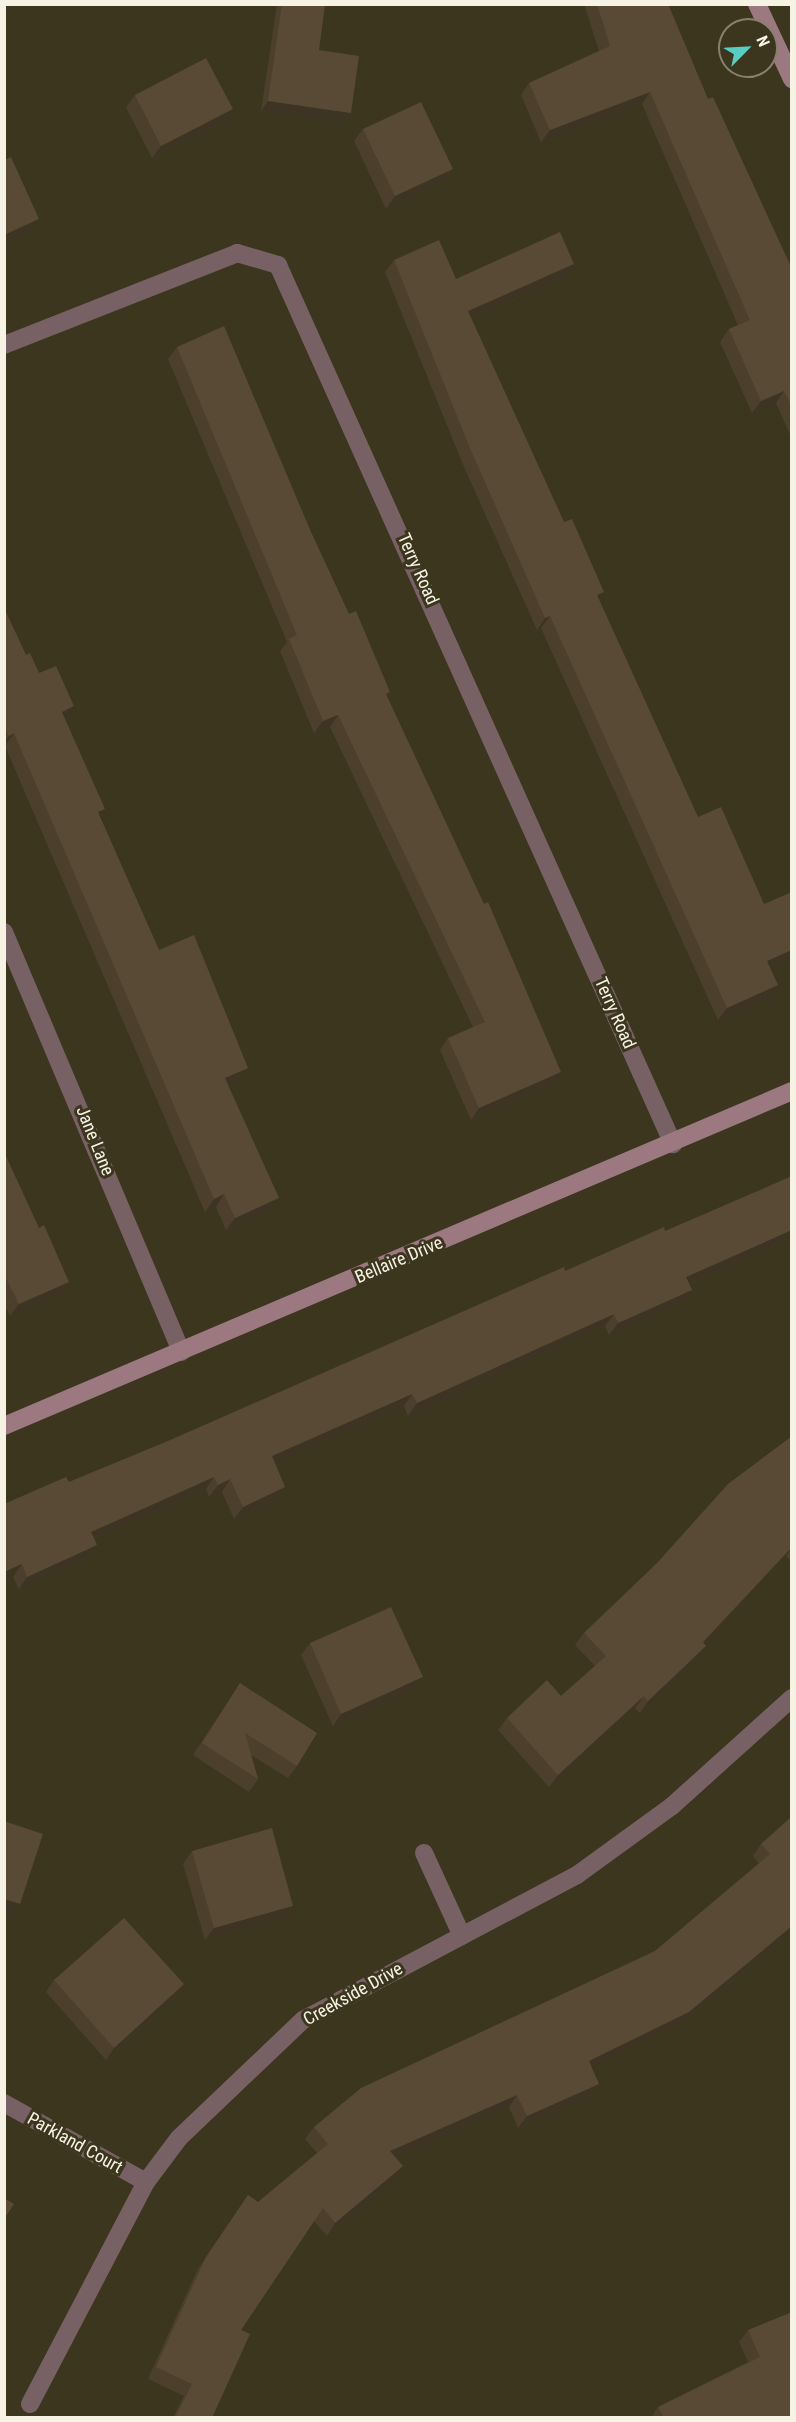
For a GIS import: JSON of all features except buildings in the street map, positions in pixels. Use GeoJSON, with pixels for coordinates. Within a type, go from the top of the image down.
{"type":"FeatureCollection","features":[{"type":"Feature","properties":{"kind":"street"},"geometry":{"type":"LineString","coordinates":[[757,4],[792,79]]}},
{"type":"Feature","properties":{"kind":"street","name":"Terry Road"},"geometry":{"type":"LineString","coordinates":[[4,345],[237,253],[278,265],[673,1144]]}},
{"type":"Feature","properties":{"kind":"street","name":"Jane Lane"},"geometry":{"type":"LineString","coordinates":[[4,932],[181,1352]]}},
{"type":"Feature","properties":{"kind":"street","name":"Bellaire Drive"},"geometry":{"type":"LineString","coordinates":[[4,1426],[673,1144],[792,1091]]}},
{"type":"Feature","properties":{"kind":"street","name":"Creekside Drive"},"geometry":{"type":"LineString","coordinates":[[30,2404],[146,2182],[179,2138],[303,2020],[577,1875],[672,1806],[792,1698]]}},
{"type":"Feature","properties":{"kind":"street"},"geometry":{"type":"LineString","coordinates":[[424,1853],[462,1936]]}},
{"type":"Feature","properties":{"kind":"street","name":"Parkland Court"},"geometry":{"type":"LineString","coordinates":[[4,2103],[146,2182]]}}]}
